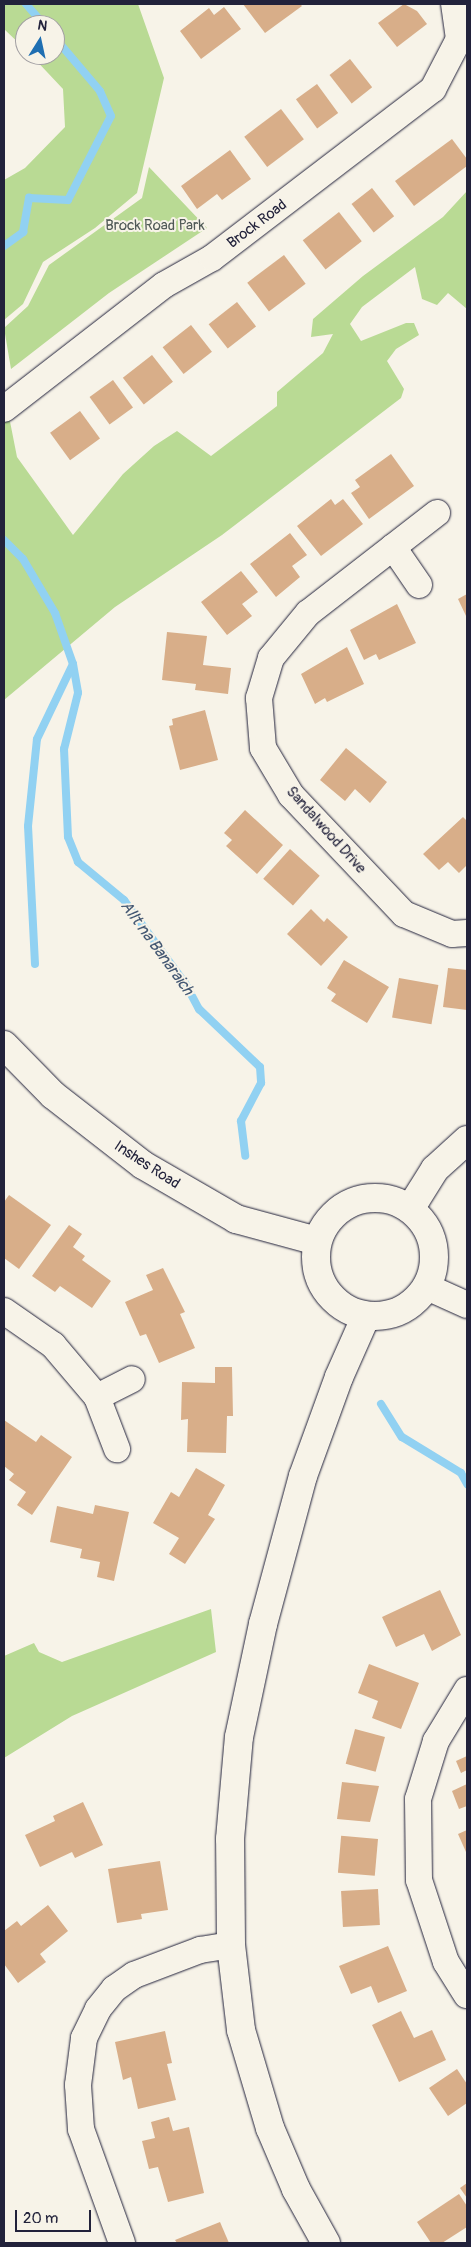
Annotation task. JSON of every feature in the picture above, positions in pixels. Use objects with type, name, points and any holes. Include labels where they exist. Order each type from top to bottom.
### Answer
[{"type":"street","name":"Brock Road","points":[[4,409],[164,285],[212,258],[434,88],[459,39],[454,4]]},
{"type":"street","name":"Sandalwood Drive","points":[[437,513],[308,613],[271,658],[259,698],[263,748],[291,795],[404,914],[452,934],[467,933]]},
{"type":"street","points":[[393,548],[420,586]]},
{"type":"street","name":"Inshes Road","points":[[4,1045],[53,1095],[143,1166],[236,1219],[317,1242]]},
{"type":"street","points":[[410,1209],[435,1169],[467,1140]]},
{"type":"street","points":[[374,1198],[393,1200],[410,1209],[426,1229],[434,1253],[433,1271],[427,1287],[416,1301],[401,1311],[384,1316],[366,1316],[347,1310],[325,1290],[315,1262],[317,1242],[325,1224],[338,1210],[355,1201],[374,1198]]},
{"type":"street","points":[[427,1287],[467,1305]]},
{"type":"street","points":[[4,1311],[53,1346],[97,1397],[117,1449]]},
{"type":"street","points":[[326,2243],[296,2189],[254,2081],[242,2030],[231,1945],[230,1839],[238,1746],[249,1682],[303,1476],[339,1377],[366,1316]]},
{"type":"street","points":[[97,1397],[132,1379]]},
{"type":"street","points":[[467,1690],[458,1724],[436,1741],[418,1799],[419,1880],[446,1962],[467,1994]]},
{"type":"street","points":[[122,2243],[81,2129],[78,2085],[84,2038],[114,1989],[134,1975],[200,1950],[231,1945]]},
{"type":"green space","points":[[4,4],[138,4],[164,78],[137,193],[95,228],[43,262],[23,304],[4,320],[4,180],[25,168],[65,127],[63,89],[40,65],[65,65],[65,15],[15,15],[15,39],[4,29]]},
{"type":"green space","name":"Brock Road Park","points":[[149,167],[207,228],[109,293],[11,369],[4,328],[28,306],[49,265],[142,198]]},
{"type":"green space","points":[[467,191],[467,309],[448,293],[437,305],[422,299],[415,267],[362,307],[350,324],[361,341],[406,323],[414,323],[419,335],[396,349],[387,361],[404,389],[401,398],[222,535],[115,607],[4,700],[4,391],[17,457],[73,535],[123,474],[154,446],[177,431],[211,456],[277,406],[277,392],[323,353],[333,334],[311,337],[313,319],[363,276],[443,217]]},
{"type":"green space","points":[[211,1609],[216,1652],[72,1716],[4,1758],[4,1656],[34,1643],[39,1652],[62,1662]]},
{"type":"building","points":[[243,4],[300,4],[302,6],[265,33]]},
{"type":"building","points":[[404,4],[417,11],[427,24],[397,47],[378,23]]},
{"type":"building","points":[[224,7],[241,29],[201,59],[180,31],[209,8],[214,15]]},
{"type":"building","points":[[350,59],[372,87],[352,103],[330,75]]},
{"type":"building","points":[[317,84],[338,113],[317,128],[296,99]]},
{"type":"building","points":[[281,109],[304,139],[267,167],[244,137]]},
{"type":"building","points":[[452,139],[467,159],[467,166],[414,206],[395,181]]},
{"type":"building","points":[[230,150],[251,179],[222,200],[217,194],[197,209],[181,186]]},
{"type":"building","points":[[372,188],[394,216],[374,232],[352,204]]},
{"type":"building","points":[[339,212],[362,241],[326,269],[303,240]]},
{"type":"building","points":[[284,255],[306,284],[269,311],[247,283]]},
{"type":"building","points":[[237,302],[256,326],[228,349],[209,324]]},
{"type":"building","points":[[191,325],[212,352],[184,374],[163,347]]},
{"type":"building","points":[[152,355],[173,382],[144,405],[123,378]]},
{"type":"building","points":[[113,380],[133,408],[110,425],[90,397]]},
{"type":"building","points":[[80,411],[100,439],[70,460],[50,433]]},
{"type":"building","points":[[391,454],[414,486],[369,519],[351,493],[360,487],[355,480]]},
{"type":"building","points":[[331,499],[335,505],[343,499],[363,524],[321,556],[297,526]]},
{"type":"building","points":[[290,533],[307,555],[292,566],[300,577],[276,597],[250,564]]},
{"type":"building","points":[[241,571],[258,592],[242,604],[252,616],[227,635],[201,602]]},
{"type":"building","points":[[467,594],[467,618],[458,599]]},
{"type":"building","points":[[397,604],[416,643],[379,660],[376,654],[364,660],[350,630]]},
{"type":"building","points":[[167,632],[207,636],[203,665],[231,668],[228,694],[195,690],[196,684],[162,680]]},
{"type":"building","points":[[347,647],[364,684],[327,702],[325,698],[315,704],[301,674]]},
{"type":"building","points":[[205,710],[218,760],[180,770],[169,726],[173,725],[172,719]]},
{"type":"building","points":[[346,748],[387,782],[370,803],[355,789],[345,801],[320,780]]},
{"type":"building","points":[[245,810],[283,845],[257,874],[226,846],[232,840],[224,833]]},
{"type":"building","points":[[463,817],[467,821],[467,865],[459,873],[448,862],[439,870],[423,854]]},
{"type":"building","points":[[290,849],[320,876],[293,905],[263,879]]},
{"type":"building","points":[[311,909],[324,922],[327,918],[348,937],[321,966],[287,934]]},
{"type":"building","points":[[344,960],[389,987],[367,1023],[331,1001],[336,994],[327,988]]},
{"type":"building","points":[[448,968],[467,970],[467,1010],[443,1007]]},
{"type":"building","points":[[399,978],[438,985],[431,1024],[392,1017]]},
{"type":"building","points":[[9,1195],[51,1225],[19,1269],[4,1258],[4,1202]]},
{"type":"building","points":[[69,1225],[82,1234],[73,1247],[85,1256],[82,1260],[111,1281],[92,1308],[60,1286],[55,1292],[32,1276]]},
{"type":"building","points":[[163,1268],[185,1312],[180,1314],[195,1348],[159,1363],[146,1334],[140,1336],[125,1302],[153,1290],[146,1275]]},
{"type":"building","points":[[215,1367],[232,1367],[233,1416],[227,1416],[226,1453],[187,1452],[188,1419],[181,1420],[182,1382],[215,1383]]},
{"type":"building","points":[[4,1420],[36,1442],[41,1435],[72,1457],[32,1515],[17,1505],[26,1492],[9,1480],[14,1474],[4,1466]]},
{"type":"building","points":[[196,1468],[225,1485],[208,1515],[215,1519],[185,1564],[169,1554],[179,1538],[153,1523],[171,1492],[179,1497]]},
{"type":"building","points":[[95,1505],[129,1512],[114,1581],[97,1577],[100,1562],[80,1558],[82,1549],[50,1542],[57,1506],[93,1514]]},
{"type":"building","points":[[440,1590],[461,1635],[432,1651],[424,1634],[396,1647],[382,1617]]},
{"type":"building","points":[[369,1664],[419,1683],[401,1729],[372,1718],[378,1701],[358,1693]]},
{"type":"building","points":[[355,1729],[385,1737],[376,1772],[346,1764]]},
{"type":"building","points":[[467,1756],[467,1770],[461,1773],[456,1761]]},
{"type":"building","points":[[342,1782],[379,1786],[370,1822],[337,1819]]},
{"type":"building","points":[[467,1784],[467,1806],[459,1809],[452,1791]]},
{"type":"building","points":[[83,1802],[103,1845],[75,1858],[72,1852],[40,1867],[25,1835],[55,1821],[53,1816]]},
{"type":"building","points":[[467,1830],[467,1851],[466,1852],[458,1834]]},
{"type":"building","points":[[341,1836],[378,1839],[375,1876],[338,1873]]},
{"type":"building","points":[[160,1861],[168,1910],[141,1914],[142,1919],[117,1923],[108,1869]]},
{"type":"building","points":[[378,1889],[380,1925],[343,1927],[341,1891]]},
{"type":"building","points":[[48,1905],[68,1931],[40,1954],[46,1962],[18,1983],[4,1964],[4,1931],[17,1921],[21,1926]]},
{"type":"building","points":[[388,1946],[407,1991],[378,2003],[371,1986],[351,1994],[339,1966]]},
{"type":"building","points":[[401,2011],[414,2038],[432,2030],[446,2060],[399,2082],[372,2025]]},
{"type":"building","points":[[165,2031],[172,2063],[167,2064],[176,2100],[138,2109],[131,2077],[123,2080],[115,2042]]},
{"type":"building","points":[[457,2069],[467,2084],[467,2103],[448,2116],[429,2088]]},
{"type":"building","points":[[169,2117],[173,2131],[189,2127],[204,2193],[168,2202],[158,2167],[149,2169],[142,2141],[155,2138],[151,2122]]},
{"type":"building","points":[[467,2183],[467,2198],[460,2188]]},
{"type":"building","points":[[459,2194],[467,2206],[467,2227],[442,2243],[431,2243],[417,2222]]},
{"type":"building","points":[[220,2222],[229,2243],[177,2243],[175,2240]]},
{"type":"waterway","name":"Allt na Banaraich","points":[[26,4],[35,15]]},
{"type":"waterway","name":"Allt na Banaraich","points":[[4,246],[23,232],[29,198],[68,200],[111,116],[100,91],[65,50]]},
{"type":"waterway","name":"Allt na Banaraich","points":[[4,540],[23,559],[55,613],[73,664],[78,693],[64,749],[68,837],[78,862],[124,900],[185,983],[199,1009],[260,1067],[261,1083],[241,1121],[245,1156]]},
{"type":"waterway","points":[[35,964],[28,826],[37,739],[73,664]]},
{"type":"waterway","name":"Allt na Banaraich","points":[[381,1404],[402,1437],[461,1473],[467,1484]]}]
